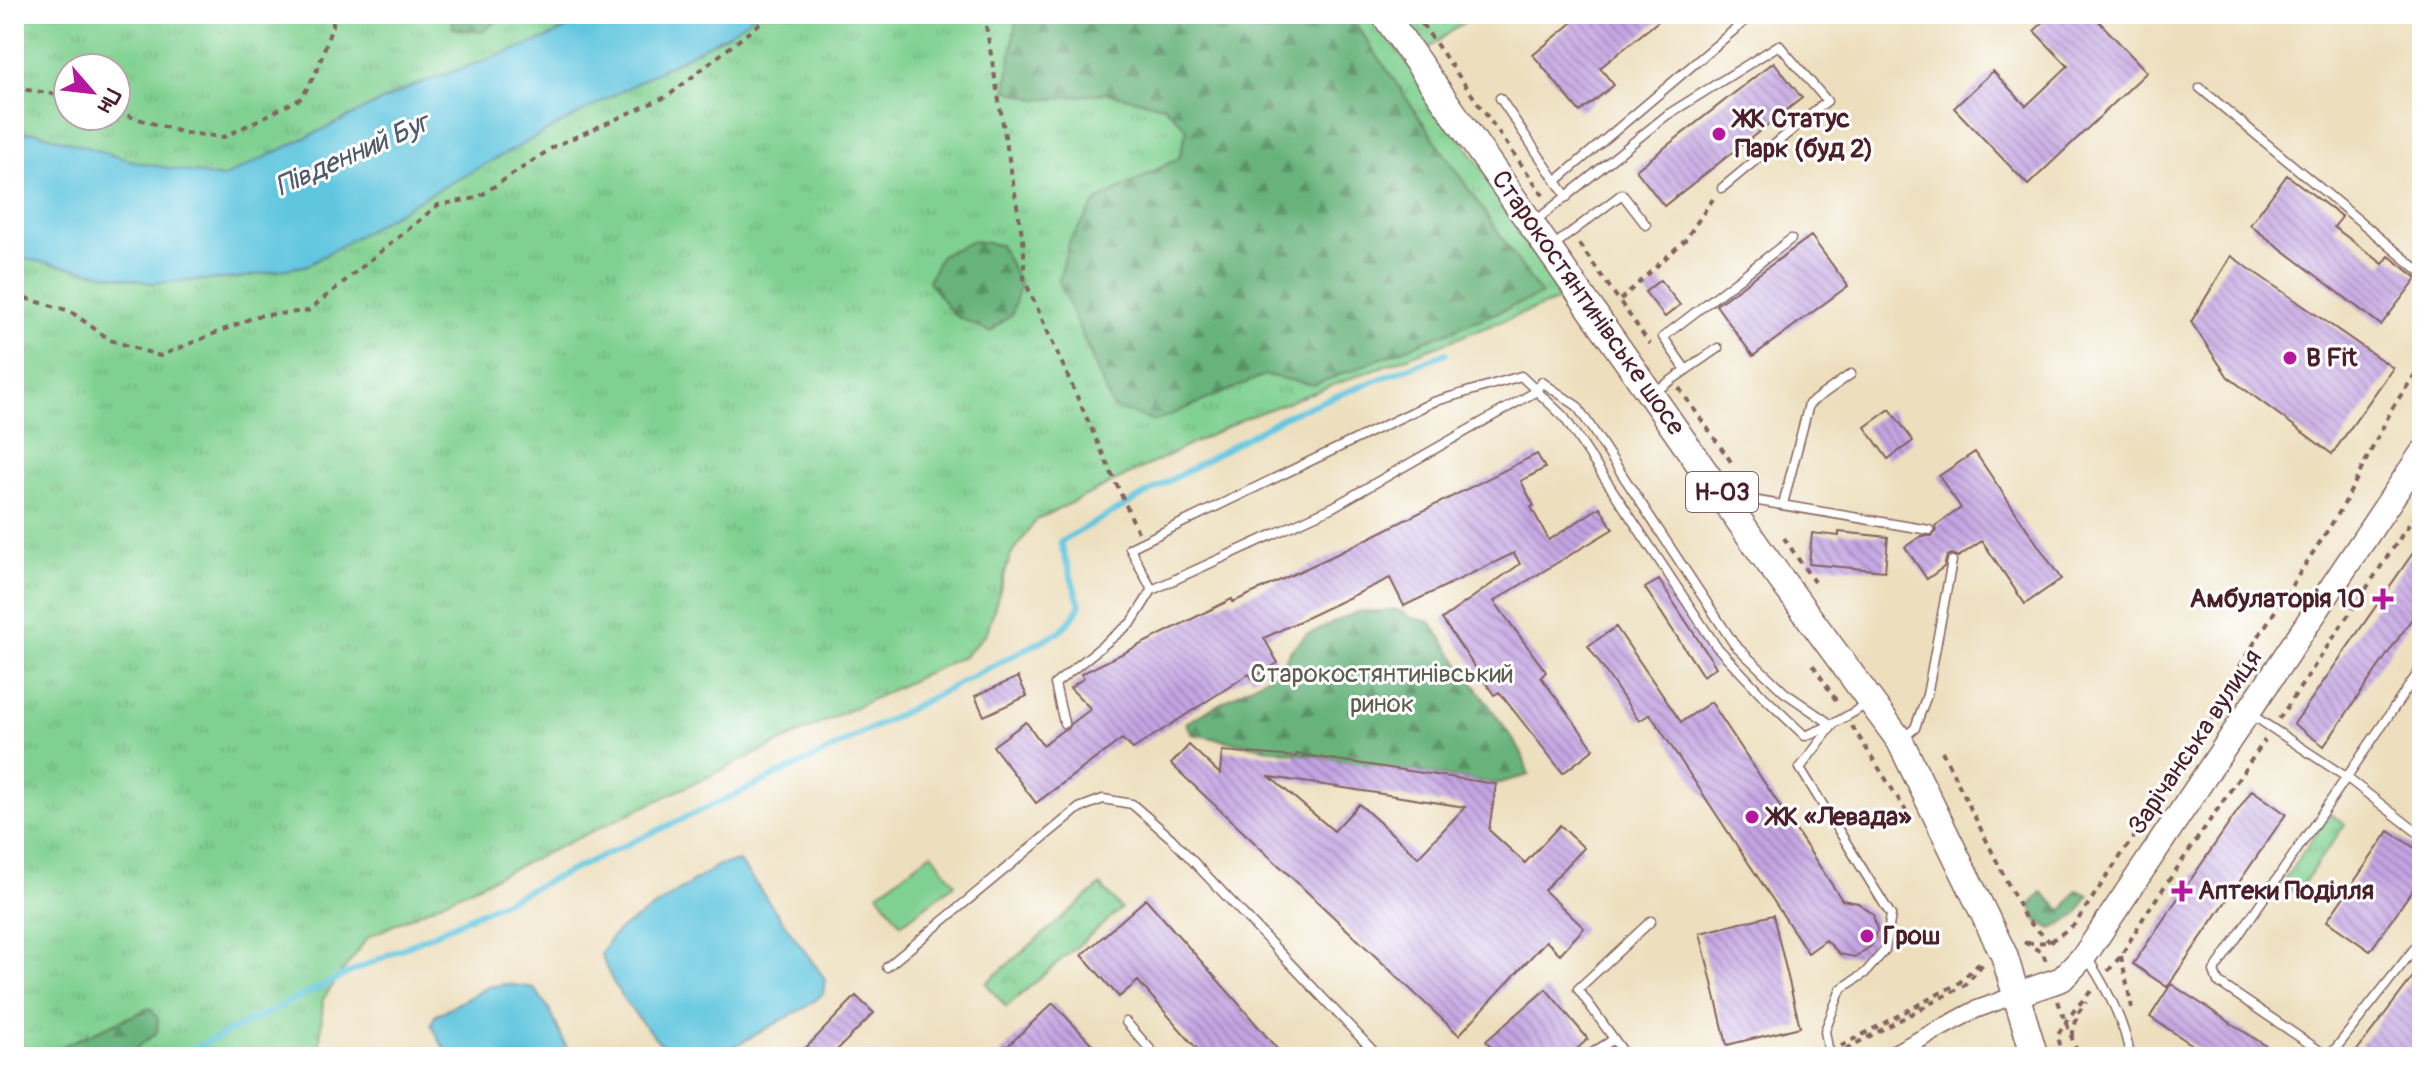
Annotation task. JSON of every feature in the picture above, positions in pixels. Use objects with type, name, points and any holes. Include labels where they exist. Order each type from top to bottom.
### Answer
[{"type":"main road","name":"Старокостянтинівське шосе","points":[[1384,14],[1543,216],[1549,249],[1663,386],[1723,495],[1761,552],[1900,741],[2004,955],[2035,1057]]},
{"type":"street","name":"Зарічанська вулиця","points":[[2018,994],[2062,979],[2085,955],[2422,453]]},
{"type":"street","points":[[1887,1057],[1975,1010],[2018,994]]},
{"type":"lane","points":[[1556,181],[1753,14]]},
{"type":"lane","points":[[1543,216],[1667,115],[1779,45],[1827,101],[1722,188]]},
{"type":"lane","points":[[2200,88],[2422,273]]},
{"type":"lane","points":[[1500,98],[1567,197]]},
{"type":"lane","points":[[1549,249],[1622,194],[1646,225]]},
{"type":"lane","points":[[1686,370],[1663,337],[1791,239]]},
{"type":"lane","points":[[1663,386],[1718,348]]},
{"type":"lane","points":[[1783,504],[1809,404],[1851,374]]},
{"type":"lane","points":[[1152,590],[1130,548],[1433,402],[1521,376],[1564,417],[1716,646],[1805,736],[1847,718],[1870,700]]},
{"type":"lane","points":[[1064,723],[1055,684],[1132,622],[1152,590],[1333,507],[1535,392],[1542,382],[1577,406],[1734,644],[1784,692],[1832,725]]},
{"type":"lane","points":[[1723,495],[1929,530]]},
{"type":"lane","points":[[1900,741],[1915,728],[1927,695],[1952,561]]},
{"type":"lane","points":[[2422,667],[2214,971],[2218,982],[2329,1057],[2422,939]]},
{"type":"lane","points":[[2248,712],[2346,777],[2422,836]]},
{"type":"lane","points":[[1832,725],[1800,768],[1891,915],[1885,950],[1865,973],[1841,989],[1825,1031],[1828,1048],[1836,1053]]},
{"type":"lane","points":[[887,967],[1079,808],[1103,799],[1132,804],[1171,838],[1379,1057]]},
{"type":"lane","points":[[1627,1057],[1578,989],[1651,921]]},
{"type":"lane","points":[[2085,955],[2101,980],[2128,1043],[2130,1057]]},
{"type":"lane","points":[[1126,1022],[1157,1057]]},
{"type":"lane","points":[[1586,1057],[1614,1039]]},
{"type":"path","points":[[132,117],[184,133],[224,137],[302,98],[318,68],[336,14]]},
{"type":"path","points":[[14,295],[70,311],[110,340],[160,356],[257,316],[308,311],[438,205],[477,198],[555,146],[668,96],[772,14]]},
{"type":"path","points":[[984,14],[1024,246],[1024,279],[1129,512]]},
{"type":"path","points":[[1415,14],[1543,216]]},
{"type":"path","points":[[14,88],[52,94]]},
{"type":"path","points":[[1620,300],[1685,240],[1722,188]]},
{"type":"path","points":[[1571,232],[1620,300],[1663,386],[1734,466]]},
{"type":"path","points":[[2026,943],[2050,942],[2075,924],[2217,712],[2227,685],[2342,508],[2393,407],[2422,364]]},
{"type":"path","points":[[2062,1057],[2057,1036],[2075,1009],[2121,956],[2145,915],[2422,505]]},
{"type":"path","points":[[1805,653],[1911,819]]},
{"type":"path","points":[[1942,751],[2025,918],[2050,942]]},
{"type":"path","points":[[2121,956],[2133,1014]]},
{"type":"path","points":[[1981,961],[1983,964],[1965,985],[1836,1053],[1959,983],[1981,961]]},
{"type":"path","points":[[2071,1039],[2078,1013],[2086,1002]]},
{"type":"path","points":[[2065,1025],[2079,1057]]},
{"type":"green space","points":[[14,14],[1372,14],[1572,295],[1243,419],[1036,520],[1010,557],[987,632],[966,655],[368,937],[323,999],[319,1057],[14,1057]]},
{"type":"green space","points":[[452,14],[507,14],[482,32],[453,28]]},
{"type":"green space","points":[[1017,14],[1349,14],[1541,295],[1314,385],[1265,375],[1156,421],[1113,408],[1059,281],[1069,242],[1097,201],[1179,158],[1187,129],[1164,106],[1105,93],[1039,100],[1006,90]]},
{"type":"green space","points":[[1396,14],[1475,14],[1423,52]]},
{"type":"green space","points":[[973,241],[1000,245],[1020,283],[1012,314],[990,332],[954,315],[928,281],[941,255]]},
{"type":"green space","name":"Старокостянтинівський ринок","points":[[1398,610],[1412,618],[1430,622],[1521,751],[1529,775],[1496,784],[1296,754],[1192,734],[1186,723],[1279,670],[1291,650],[1306,635],[1357,612]]},
{"type":"green space","points":[[2330,814],[2345,824],[2296,894],[2281,884]]},
{"type":"green space","points":[[932,853],[955,884],[901,924],[878,893]]},
{"type":"green space","points":[[1101,885],[1121,909],[1006,1007],[986,983]]},
{"type":"green space","points":[[2077,890],[2089,895],[2077,915],[2052,929],[2037,921],[2031,905],[2042,892],[2062,911]]},
{"type":"green space","points":[[150,1008],[158,1019],[157,1032],[125,1057],[47,1057],[62,1046]]},
{"type":"water","name":"Південний Буг","points":[[596,14],[756,14],[728,34],[415,202],[308,265],[239,278],[152,283],[14,257],[14,133],[36,132],[136,162],[222,178],[413,86],[545,39]]},
{"type":"water","points":[[739,861],[825,979],[823,994],[806,1007],[715,1057],[676,1057],[668,1052],[629,1007],[613,982],[601,954],[619,930],[719,865]]},
{"type":"water","points":[[506,984],[534,988],[549,1009],[571,1057],[449,1057],[431,1025],[435,1016],[488,987]]},
{"type":"building","points":[[1583,14],[1667,14],[1600,68],[1614,85],[1580,112],[1533,55]]},
{"type":"building","points":[[2052,14],[2092,14],[2147,72],[2028,185],[1954,108],[1993,71],[2026,106],[2068,66],[2034,31]]},
{"type":"building","name":"ЖК Статус Парк (буд 2)","points":[[1774,62],[1802,98],[1664,206],[1636,170]]},
{"type":"building","points":[[2287,175],[2342,217],[2334,227],[2383,264],[2389,256],[2417,278],[2381,325],[2250,225]]},
{"type":"building","points":[[1811,236],[1848,286],[1753,356],[1716,305]]},
{"type":"building","points":[[2231,256],[2393,368],[2332,454],[2228,377],[2191,322]]},
{"type":"building","points":[[1660,280],[1680,305],[1665,317],[1645,292]]},
{"type":"building","points":[[1890,409],[1913,441],[1888,459],[1865,427]]},
{"type":"building","points":[[1975,452],[2061,579],[2025,604],[1982,541],[1958,557],[1952,554],[1947,556],[1944,567],[1927,579],[1905,547],[1921,536],[1932,536],[1936,532],[1935,526],[1961,508],[1939,476]]},
{"type":"building","points":[[1537,454],[1545,468],[1521,481],[1549,540],[1600,507],[1613,529],[1494,601],[1546,672],[1541,677],[1594,749],[1563,773],[1499,692],[1494,695],[1442,619],[1520,564],[1514,553],[1404,606],[1390,578],[1264,638],[1278,663],[1252,678],[1249,674],[1133,749],[1122,739],[1036,803],[993,746],[1026,722],[1043,745],[1091,709],[1070,688],[1084,678],[1081,674],[1232,599],[1233,602],[1337,554]]},
{"type":"building","points":[[1839,532],[1888,537],[1885,571],[1809,564],[1812,533],[1839,536]]},
{"type":"building","points":[[2422,540],[2422,604],[2324,746],[2294,724]]},
{"type":"building","points":[[1659,580],[1716,667],[1703,676],[1645,588]]},
{"type":"building","name":"ЖК «Левада»","points":[[1616,627],[1681,722],[1711,702],[1842,900],[1858,903],[1873,914],[1877,930],[1871,946],[1855,957],[1840,954],[1826,940],[1808,953],[1650,714],[1639,721],[1588,646]]},
{"type":"building","points":[[1018,677],[1027,696],[984,716],[975,696]]},
{"type":"building","points":[[1189,745],[1220,774],[1222,751],[1296,757],[1296,754],[1496,784],[1489,830],[1525,863],[1560,825],[1584,848],[1544,890],[1584,928],[1560,954],[1546,941],[1459,1035],[1171,764]],"holes":[[[1270,777],[1465,807],[1418,857],[1359,804],[1334,831]]]},
{"type":"building","points":[[2252,790],[2286,814],[2167,987],[2133,964]]},
{"type":"building","points":[[2389,831],[2422,853],[2422,876],[2370,951],[2327,921]]},
{"type":"building","points":[[1146,899],[1284,1057],[1204,1057],[1138,981],[1119,997],[1082,955]]},
{"type":"building","points":[[1773,915],[1800,1027],[1727,1045],[1700,933]]},
{"type":"building","points":[[2422,965],[2422,1040],[2409,1057],[2352,1057]]},
{"type":"building","points":[[2171,984],[2283,1057],[2211,1057],[2150,1017]]},
{"type":"building","points":[[1546,989],[1588,1039],[1568,1057],[1500,1057],[1486,1041]]},
{"type":"building","points":[[856,996],[874,1013],[830,1057],[797,1057]]},
{"type":"building","points":[[1053,1003],[1104,1057],[996,1057]]},
{"type":"waterway","points":[[176,1057],[345,975],[814,758],[1059,632],[1080,605],[1060,542],[1285,416],[1446,353]]},
{"type":"place","name":"ЖК Статус Парк (буд 2)","points":[[1719,134]]},
{"type":"place","name":"B Fit","points":[[2290,358]]},
{"type":"place","name":"Амбулаторія 10","points":[[2383,599]]},
{"type":"place","name":"ЖК «Левада»","points":[[1752,817]]},
{"type":"place","name":"Аптеки Поділля","points":[[2182,891]]},
{"type":"place","name":"Грош","points":[[1867,936]]}]
